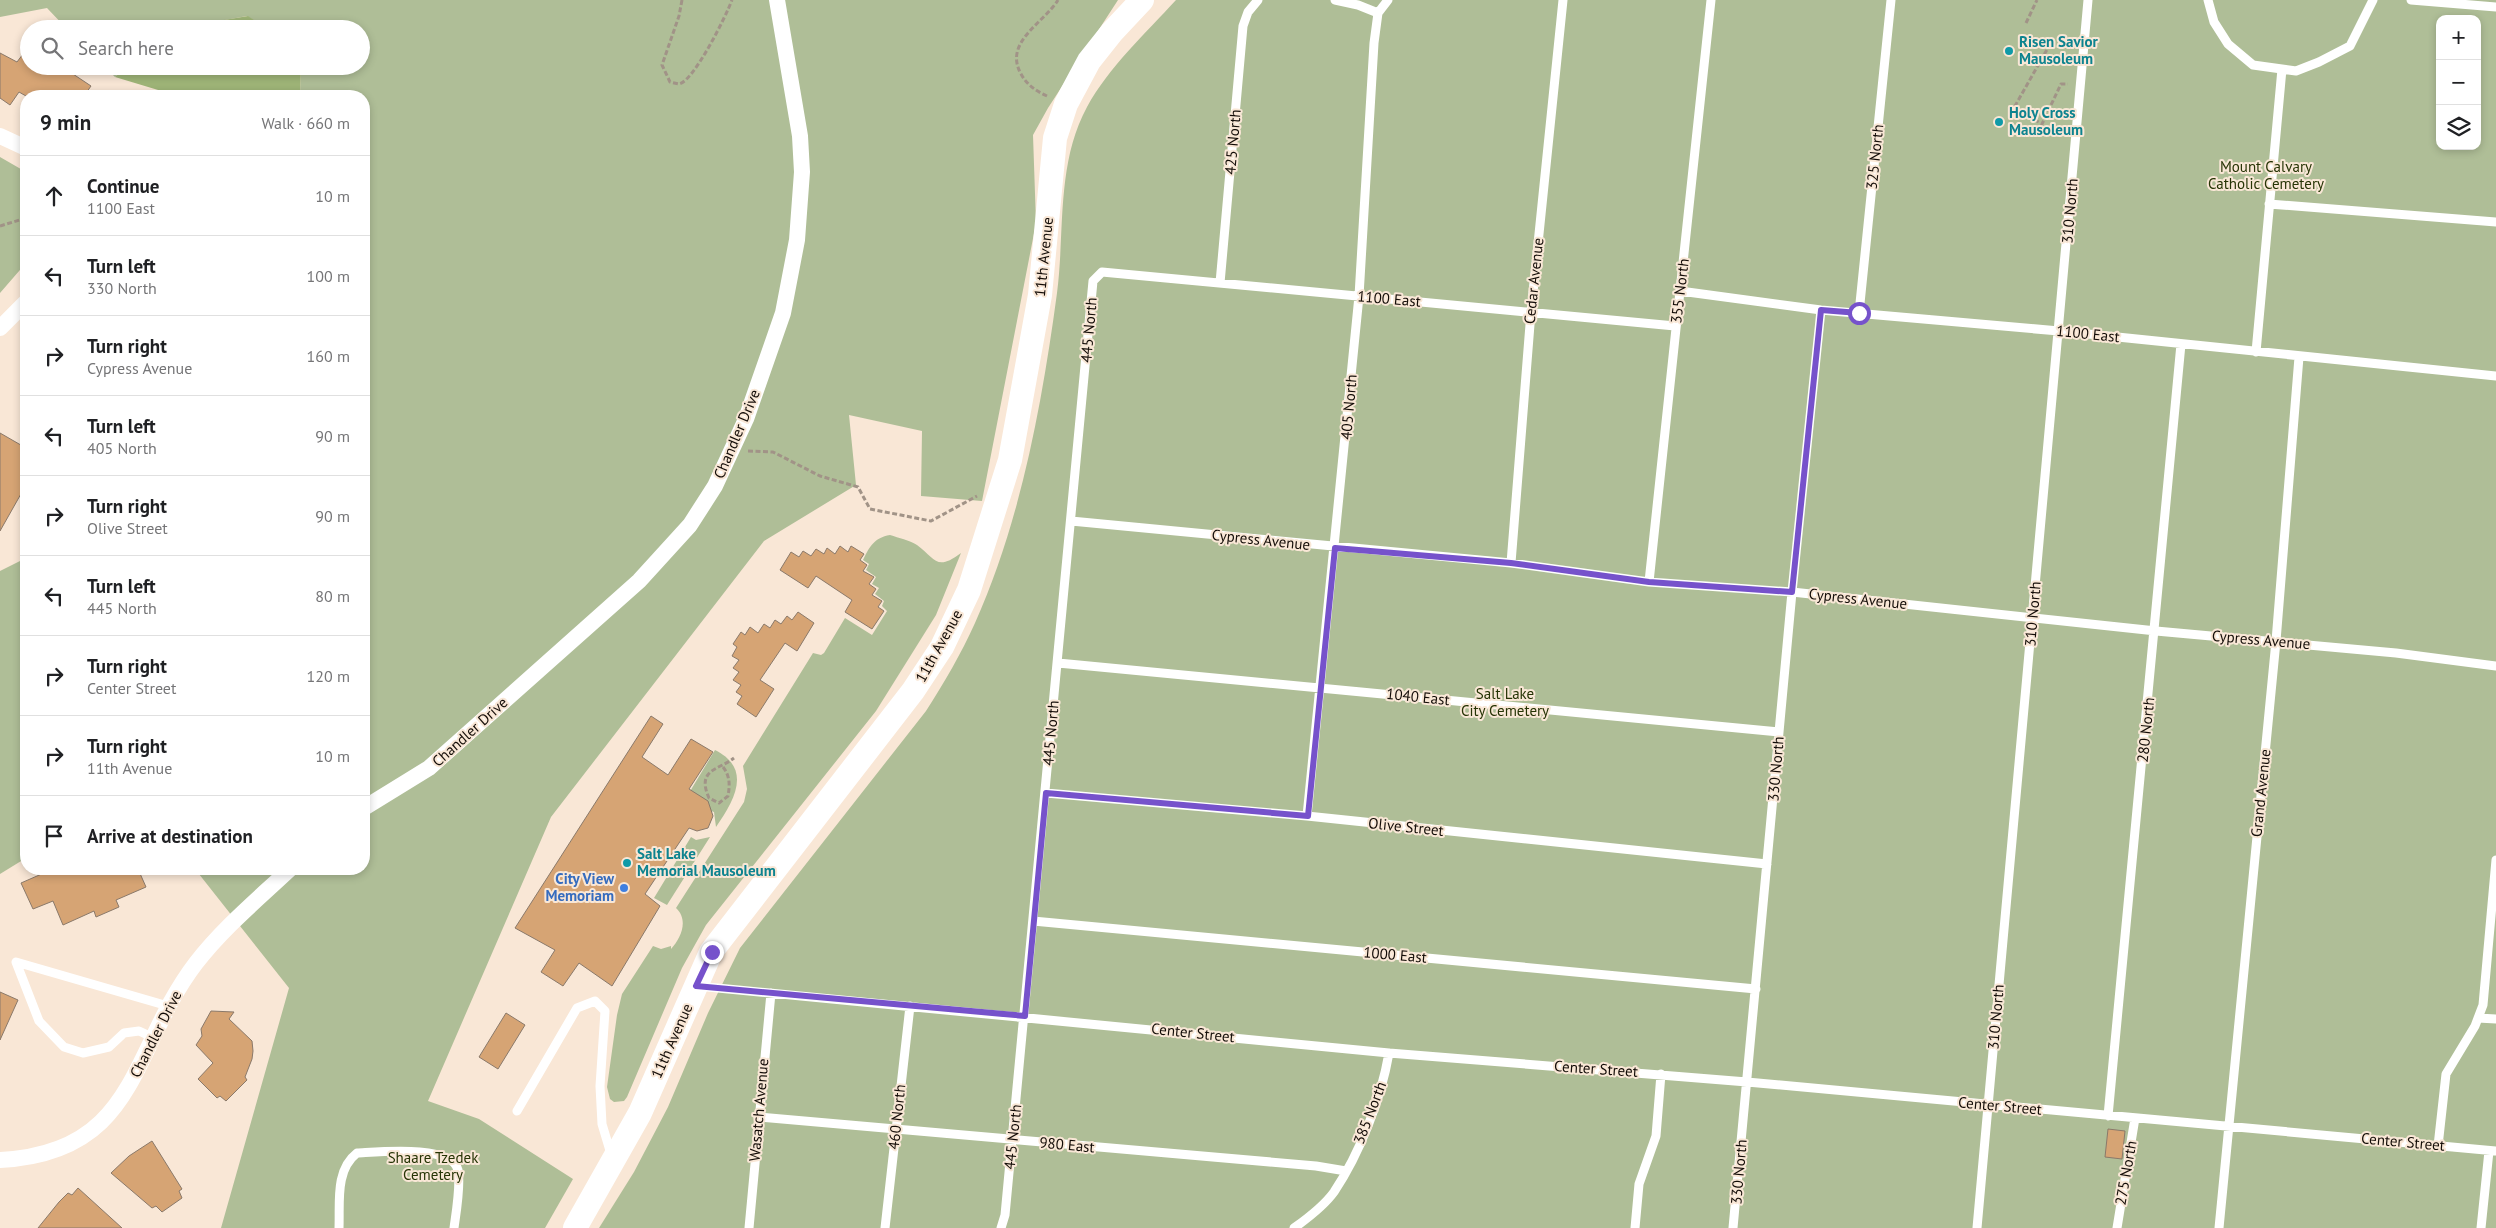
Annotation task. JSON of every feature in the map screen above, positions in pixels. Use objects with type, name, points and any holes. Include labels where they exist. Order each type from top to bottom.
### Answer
[{"type":"street","name":"Chandler Drive","points":[[370,804],[429,768],[639,581],[690,525],[715,486],[733,451],[782,313],[792,273],[801,205],[800,136],[778,0]]},
{"type":"street","name":"11th Avenue","points":[[575,1228],[640,1113],[712,952],[913,691],[942,647],[969,590],[1002,484],[1020,410],[1040,295],[1056,138],[1066,104],[1089,61],[1112,32],[1142,0]]},
{"type":"street","points":[[0,136],[20,145]]},
{"type":"street","points":[[0,328],[20,308]]},
{"type":"street","name":"Chandler Drive","points":[[0,1160],[44,1153],[62,1147],[87,1134],[105,1118],[124,1096],[137,1075],[152,1037],[168,1006],[197,962],[238,918],[284,875]]},
{"type":"lane","points":[[1335,0],[1358,5],[1378,13]]},
{"type":"lane","name":"405 North","points":[[1308,816],[1359,296],[1374,43],[1378,13],[1388,0]]},
{"type":"lane","name":"Cedar Avenue","points":[[1511,563],[1531,312],[1563,0]]},
{"type":"lane","name":"355 North","points":[[1649,582],[1711,0]]},
{"type":"lane","name":"325 North","points":[[1859,313],[1890,0]]},
{"type":"lane","name":"310 North","points":[[1977,1228],[2088,0]]},
{"type":"lane","points":[[2208,0],[2214,22],[2228,44],[2254,65],[2296,71],[2320,62],[2350,46],[2373,0]]},
{"type":"lane","points":[[2411,0],[2496,7]]},
{"type":"lane","name":"425 North","points":[[1220,283],[1243,26],[1248,12],[1257,2]]},
{"type":"lane","points":[[2256,352],[2282,69]]},
{"type":"lane","points":[[2269,204],[2496,222]]},
{"type":"lane","name":"1100 East","points":[[1102,272],[1675,326]]},
{"type":"lane","name":"445 North","points":[[1001,1228],[1005,1215],[1013,1140],[1093,281],[1102,272]]},
{"type":"lane","name":"1100 East","points":[[1680,291],[1821,310],[2059,331],[2496,376]]},
{"type":"lane","name":"330 North","points":[[1734,1228],[1792,592],[1821,310]]},
{"type":"lane","name":"280 North","points":[[2108,1116],[2156,630],[2181,344]]},
{"type":"lane","name":"Grand Avenue","points":[[2219,1228],[2276,641],[2299,357]]},
{"type":"lane","name":"Cypress Avenue","points":[[1071,521],[1335,548],[1511,563],[1649,582],[1792,592],[2276,641],[2496,666]]},
{"type":"lane","name":"1040 East","points":[[1058,663],[1779,732]]},
{"type":"lane","name":"Olive Street","points":[[1046,793],[1308,816],[1767,864]]},
{"type":"lane","points":[[2438,1146],[2446,1074],[2478,1018],[2485,991],[2496,860]]},
{"type":"lane","name":"1000 East","points":[[1034,921],[1756,989]]},
{"type":"lane","points":[[152,1037],[139,1031],[124,1033],[109,1047],[83,1053],[64,1047],[39,1021],[16,962],[168,1006]]},
{"type":"lane","name":"Center Street","points":[[696,986],[1025,1016],[1389,1053],[1661,1074],[2493,1151]]},
{"type":"lane","name":"Wasatch Avenue","points":[[749,1228],[771,993]]},
{"type":"lane","points":[[518,1111],[577,1008],[594,1001],[605,1011],[600,1086],[602,1124],[613,1160]]},
{"type":"lane","name":"460 North","points":[[885,1228],[910,1006]]},
{"type":"lane","points":[[2478,1018],[2496,1019]]},
{"type":"lane","name":"385 North","points":[[1346,1171],[1377,1100],[1389,1053]]},
{"type":"lane","points":[[1635,1228],[1639,1184],[1656,1136],[1661,1074]]},
{"type":"lane","name":"980 East","points":[[758,1117],[1316,1166],[1346,1171]]},
{"type":"lane","name":"275 North","points":[[2117,1228],[2135,1118]]},
{"type":"lane","points":[[2481,1228],[2493,1151]]},
{"type":"lane","points":[[338,1228],[342,1176],[350,1158],[357,1153],[421,1152],[450,1160],[458,1170],[454,1228]]},
{"type":"lane","points":[[1294,1228],[1319,1209],[1333,1193],[1346,1171]]},
{"type":"path","points":[[682,0],[679,16],[662,65],[670,82],[679,84],[686,80],[697,64],[732,0]]},
{"type":"path","points":[[1058,0],[1027,33],[1018,52],[1017,61],[1020,73],[1037,92],[1066,104]]},
{"type":"path","points":[[2026,23],[2037,0]]},
{"type":"path","points":[[2011,113],[2050,46],[2031,36]]},
{"type":"path","points":[[2014,108],[2042,124],[2061,84],[2081,84]]},
{"type":"path","points":[[0,226],[20,220]]},
{"type":"path","points":[[733,451],[773,452],[820,476],[858,488],[870,509],[931,521],[1002,484]]},
{"type":"path","points":[[722,767],[728,773],[730,786],[728,796],[719,803],[709,798],[706,779],[710,770],[714,767],[722,767],[734,758]]},
{"type":"green space","name":"Shaare Tzedek Cemetery","points":[[0,0],[1118,0],[1048,108],[1033,135],[1036,223],[982,501],[921,496],[922,431],[849,415],[856,485],[764,541],[551,817],[428,1101],[479,1119],[573,1179],[545,1228],[221,1228],[289,988],[200,875],[370,875],[370,90],[300,90],[301,75],[370,75],[370,20],[253,20],[247,16],[225,20],[58,20],[47,8],[0,17]]},
{"type":"green space","name":"Salt Lake City Cemetery","points":[[1176,0],[2496,0],[2496,1228],[599,1228],[634,1172],[668,1107],[708,1013],[740,948],[926,711],[952,668],[975,623],[1005,544],[1028,461],[1037,419],[1057,293],[1063,198],[1070,152],[1077,129],[1087,107],[1106,78],[1128,51]]},
{"type":"green space","points":[[248,16],[254,20],[224,20]]},
{"type":"green space","points":[[117,75],[301,75],[300,90],[158,90],[115,77]]},
{"type":"green space","points":[[0,157],[20,169],[20,270],[0,293]]},
{"type":"green space","points":[[890,535],[914,543],[936,561],[946,562],[961,553],[936,615],[876,711],[706,925],[682,968],[627,1097],[624,1101],[614,1102],[610,1099],[607,1087],[617,1015],[622,994],[653,946],[661,949],[671,946],[671,949],[678,940],[683,923],[680,913],[676,908],[744,802],[747,789],[743,766],[813,653],[821,655],[824,653],[845,618],[872,635],[887,611],[882,606],[884,601],[875,594],[879,588],[872,584],[876,577],[866,570],[869,564],[863,560],[873,543],[880,538]]},
{"type":"green space","points":[[20,561],[20,862],[0,874],[0,571]]},
{"type":"green space","points":[[715,750],[727,758],[734,766],[737,776],[734,796],[716,827],[714,812],[708,810],[689,793]]},
{"type":"green space","points":[[691,837],[696,840],[710,837],[667,905],[654,898]]},
{"type":"building","points":[[0,53],[17,62],[20,58],[20,75],[74,75],[91,86],[88,90],[20,90],[10,105],[0,98]]},
{"type":"building","points":[[0,433],[20,445],[20,496],[0,531]]},
{"type":"building","points":[[840,546],[848,552],[851,546],[864,554],[860,560],[867,565],[863,571],[874,577],[869,584],[876,589],[872,595],[882,601],[878,607],[884,611],[872,629],[845,612],[852,600],[816,576],[808,588],[780,570],[791,552],[799,557],[803,551],[811,556],[816,549],[824,554],[827,548],[835,554]]},
{"type":"building","points":[[798,612],[814,623],[797,651],[785,643],[760,680],[774,689],[756,717],[737,704],[742,696],[736,692],[741,685],[733,680],[739,672],[733,668],[739,660],[732,656],[737,647],[733,644],[741,632],[745,635],[750,627],[758,633],[764,624],[770,628],[775,620],[781,624],[787,616],[792,620]]},
{"type":"building","name":"Salt Lake Memorial Mausoleum","points":[[651,716],[663,724],[642,757],[668,775],[691,739],[713,752],[689,789],[708,801],[713,816],[708,828],[697,831],[689,828],[645,894],[660,906],[612,986],[579,963],[563,986],[541,972],[555,950],[515,928]]},
{"type":"building","points":[[39,875],[141,875],[146,887],[116,900],[119,907],[96,917],[94,911],[63,925],[53,901],[33,909],[21,883]]},
{"type":"building","points":[[0,992],[18,1000],[0,1040]]},
{"type":"building","points":[[211,1011],[234,1012],[229,1019],[252,1041],[252,1059],[245,1077],[247,1080],[226,1101],[220,1096],[217,1098],[198,1079],[213,1063],[196,1045],[202,1036],[201,1029]]},
{"type":"building","points":[[506,1013],[525,1025],[498,1069],[479,1057]]},
{"type":"building","points":[[2108,1129],[2125,1131],[2122,1159],[2105,1157]]},
{"type":"building","points":[[152,1141],[182,1189],[179,1191],[182,1198],[162,1212],[156,1206],[152,1208],[111,1173],[129,1156]]},
{"type":"building","points":[[78,1188],[122,1228],[38,1228],[68,1193],[72,1195]]},
{"type":"place","name":"Risen Savior Mausoleum","points":[[2009,51]]},
{"type":"place","name":"Holy Cross Mausoleum","points":[[1999,122]]},
{"type":"place","name":"Salt Lake Memorial Mausoleum","points":[[627,863]]},
{"type":"place","name":"City View Memoriam","points":[[624,888]]},
{"type":"route","points":[[712,952],[696,986],[1025,1016],[1046,793],[1308,816],[1335,548],[1511,563],[1649,582],[1792,592],[1821,310],[1859,313]]},
{"type":"park label","name":"Mount Calvary Catholic Cemetery","points":[[2266,176]]}]
